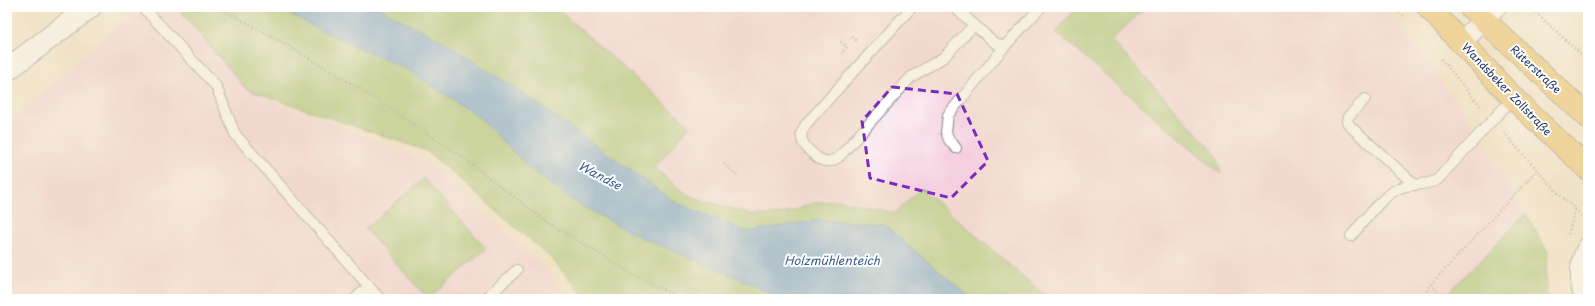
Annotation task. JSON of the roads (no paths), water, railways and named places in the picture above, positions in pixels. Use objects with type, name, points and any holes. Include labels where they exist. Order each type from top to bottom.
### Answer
[{"type":"main road","name":"Wandsbeker Zollstraße","points":[[1428,7],[1513,98],[1588,169]]},
{"type":"main road","name":"Rüterstraße","points":[[1483,11],[1588,117]]},
{"type":"street","points":[[7,70],[90,7]]},
{"type":"street","points":[[1461,43],[1483,11]]},
{"type":"street","points":[[1584,299],[1581,276],[1582,262],[1588,247]]},
{"type":"lane","points":[[143,7],[216,86],[235,134],[380,299]]},
{"type":"lane","points":[[912,7],[806,124],[802,132],[801,139],[804,145],[819,159],[826,162],[834,160],[839,156],[910,77],[944,57],[974,25]]},
{"type":"lane","points":[[954,7],[995,44],[1005,46]]},
{"type":"lane","points":[[956,148],[949,140],[946,132],[948,114],[1040,7]]},
{"type":"lane","points":[[1351,236],[1389,194],[1400,188],[1430,184],[1437,180],[1494,121],[1513,98]]},
{"type":"lane","points":[[1365,99],[1348,117],[1347,122],[1414,185]]},
{"type":"lane","points":[[485,299],[517,270]]},
{"type":"lane","points":[[355,299],[369,286]]},
{"type":"water","points":[[277,7],[376,7],[443,41],[542,107],[675,202],[747,232],[820,220],[883,224],[972,299],[782,299],[734,276],[638,236],[575,202],[527,166],[479,117],[410,71],[322,31]]},
{"type":"water label","name":"Wandse","points":[[600,175]]},
{"type":"water label","name":"Holzmühlenteich","points":[[832,260]]}]
